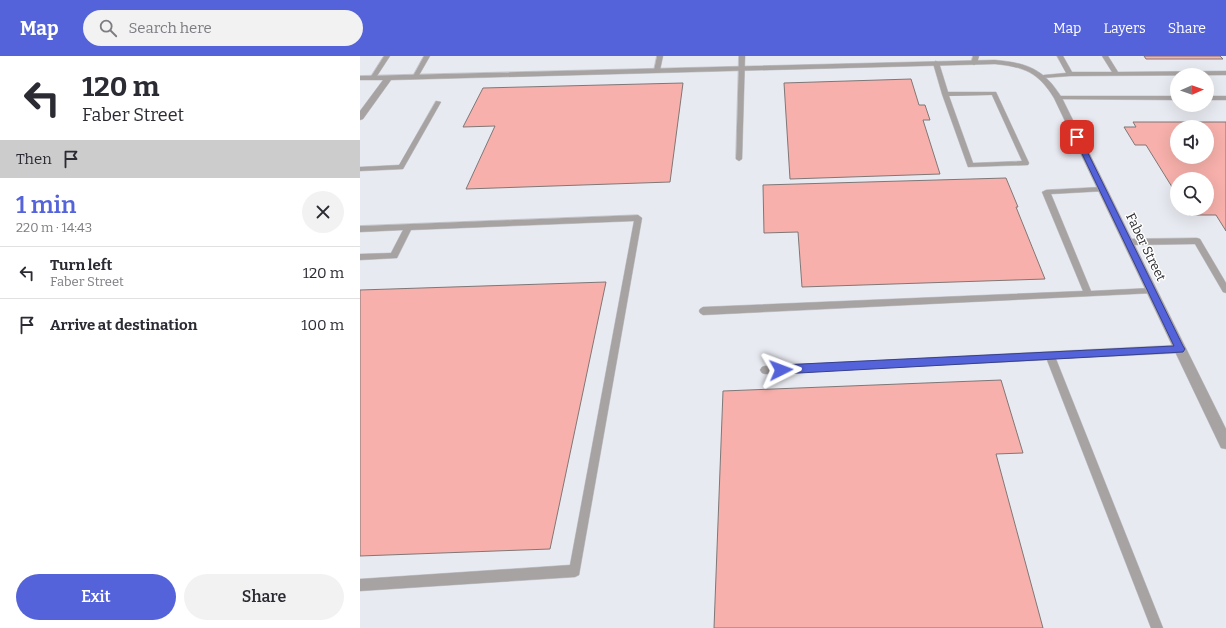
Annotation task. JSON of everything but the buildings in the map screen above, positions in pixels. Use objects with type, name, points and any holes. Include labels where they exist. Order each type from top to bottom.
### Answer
[{"type":"street","name":"Faber Street","points":[[360,78],[936,64],[975,59],[1013,64],[1032,69],[1044,77],[1058,98],[1226,443]]},
{"type":"street","points":[[360,116],[389,77]]},
{"type":"lane","points":[[373,78],[387,56]]},
{"type":"lane","points":[[416,76],[427,56]]},
{"type":"lane","points":[[657,70],[660,56]]},
{"type":"lane","points":[[739,159],[740,68],[742,56]]},
{"type":"lane","points":[[1060,56],[1070,74]]},
{"type":"lane","points":[[1105,56],[1116,74]]},
{"type":"lane","points":[[936,64],[945,94],[970,165],[1026,163],[994,92],[945,94]]},
{"type":"lane","points":[[1044,77],[1070,74],[1226,73]]},
{"type":"lane","points":[[1058,98],[1170,98]]},
{"type":"lane","points":[[1214,98],[1226,98]]},
{"type":"lane","points":[[360,169],[401,167],[438,102]]},
{"type":"lane","points":[[1088,294],[1046,192],[1102,189]]},
{"type":"lane","points":[[360,229],[638,218],[575,571],[360,585]]},
{"type":"lane","points":[[360,257],[394,256],[408,227]]},
{"type":"lane","points":[[1129,242],[1197,241],[1226,290]]},
{"type":"lane","points":[[703,311],[1151,290]]},
{"type":"lane","points":[[765,370],[1180,349]]},
{"type":"lane","points":[[1050,356],[1157,628]]},
{"type":"route","points":[[781,370],[1180,349],[1077,137]]}]
